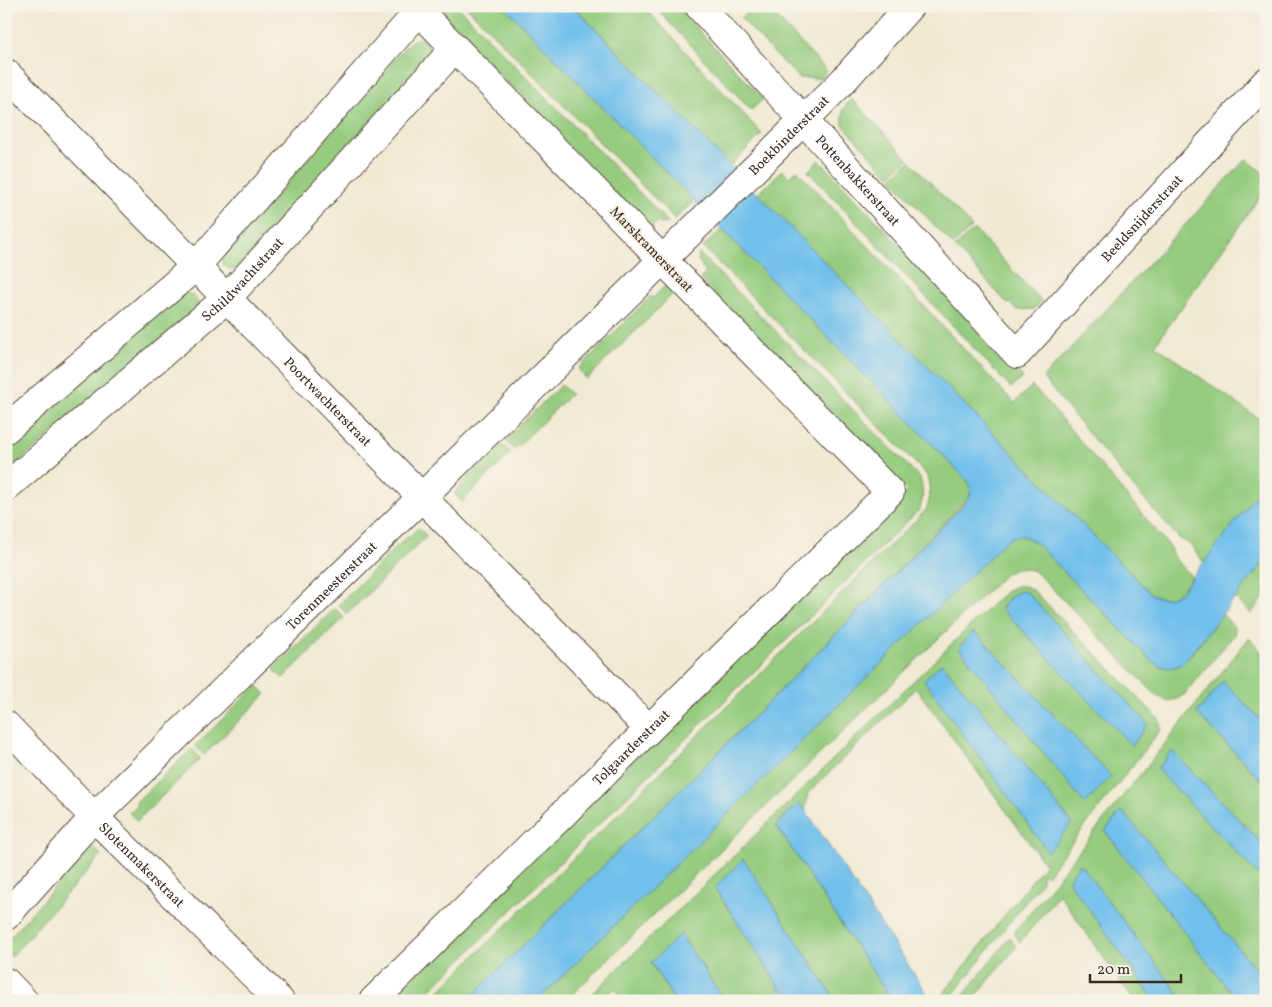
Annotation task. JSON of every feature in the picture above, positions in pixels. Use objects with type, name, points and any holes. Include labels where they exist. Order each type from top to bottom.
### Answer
[{"type":"street","name":"Pottenbakkerstraat","points":[[700,6],[1017,354]]},
{"type":"street","name":"Boekbinderstraat","points":[[662,260],[843,81],[910,6]]},
{"type":"street","name":"Marskramerstraat","points":[[417,9],[890,492]]},
{"type":"street","points":[[6,429],[196,266],[417,9]]},
{"type":"street","name":"Schildwachtstraat","points":[[6,487],[227,298],[455,48]]},
{"type":"street","name":"Poortwachterstraat","points":[[6,73],[649,729]]},
{"type":"street","name":"Beeldsnijderstraat","points":[[1017,354],[1266,82]]},
{"type":"street","name":"Torenmeesterstraat","points":[[6,916],[94,817],[662,260]]},
{"type":"street","name":"Tolgaarderstraat","points":[[373,1001],[890,492]]},
{"type":"street","name":"Slotenmakerstraat","points":[[6,725],[94,817],[280,1001]]},
{"type":"street","points":[[6,982],[24,1001]]},
{"type":"green space","points":[[432,6],[457,6],[669,223],[656,222],[651,230]]},
{"type":"green space","points":[[466,6],[504,6],[695,200],[675,219]]},
{"type":"green space","points":[[573,6],[643,6],[762,134],[730,166]]},
{"type":"green space","points":[[654,6],[676,6],[763,99],[751,110]]},
{"type":"green space","points":[[754,6],[766,6],[827,71],[821,78],[799,78],[741,18]]},
{"type":"green space","points":[[420,38],[428,44],[429,52],[427,56],[242,266],[234,270],[225,266],[222,258],[410,42]]},
{"type":"green space","points":[[852,99],[908,159],[889,176],[843,125],[843,109]]},
{"type":"green space","points":[[1246,159],[1266,175],[1266,188],[1155,345],[1266,424],[1266,482],[1204,563],[1190,544],[1179,538],[1134,488],[1043,378]]},
{"type":"green space","points":[[819,160],[1023,377],[1011,388],[808,171]]},
{"type":"green space","points":[[910,161],[972,227],[953,245],[891,179]]},
{"type":"green space","points":[[782,170],[789,177],[797,170],[1014,403],[1032,386],[1048,403],[1169,546],[1174,558],[1192,577],[1178,593],[1168,598],[1162,598],[1148,592],[757,195]]},
{"type":"green space","points":[[722,229],[967,480],[971,488],[970,496],[774,697],[467,1001],[429,1001],[926,510],[930,492],[926,474],[703,247]]},
{"type":"green space","points":[[974,229],[1041,301],[1034,309],[1017,310],[1010,303],[1008,304],[955,247]]},
{"type":"green space","points":[[699,253],[920,478],[922,502],[919,510],[419,1001],[389,1001],[907,491],[700,279],[706,273],[698,260]]},
{"type":"green space","points":[[667,284],[675,292],[587,379],[578,369],[651,296],[653,298]]},
{"type":"green space","points":[[186,293],[195,297],[198,307],[6,473],[6,443],[181,294]]},
{"type":"green space","points":[[561,385],[571,394],[514,450],[505,440]]},
{"type":"green space","points":[[502,444],[511,453],[462,502],[454,493]]},
{"type":"green space","points":[[418,528],[427,536],[347,614],[338,605],[408,535],[409,537]]},
{"type":"green space","points":[[1014,536],[1025,536],[1036,543],[1154,663],[1170,668],[1181,664],[1222,614],[1235,628],[1234,635],[1185,694],[1175,700],[1164,700],[1157,696],[1038,574],[1025,569],[1008,572],[565,1001],[537,1001],[1003,542]]},
{"type":"green space","points":[[1266,559],[1266,595],[1251,614],[1235,598]]},
{"type":"green space","points":[[1017,586],[1025,586],[1034,591],[1159,719],[1161,729],[1047,875],[1045,873],[1042,881],[948,1001],[932,1001],[931,999],[939,999],[1045,864],[916,688],[808,793],[805,810],[800,803],[776,825],[892,1001],[836,1001],[743,859],[715,888],[788,1001],[725,1001],[680,934],[651,963],[675,1001],[624,1001],[615,988],[603,1001],[585,1001],[1006,591]],"holes":[[[1018,592],[1022,592],[1148,724],[1132,745],[1001,608],[1009,598]],[[973,632],[980,637],[1110,776],[1086,803],[959,648]]]},
{"type":"green space","points":[[335,608],[344,618],[283,678],[274,670],[275,667]]},
{"type":"green space","points":[[1249,638],[1266,657],[1266,725],[1223,681],[1197,713],[1266,785],[1266,847],[1172,752],[1157,769],[1266,883],[1266,981],[1121,811],[1106,831],[1238,1001],[1184,1001],[1080,864],[1068,880],[1155,1001],[1134,1001],[1059,894],[1020,942],[1014,933]]},
{"type":"green space","points":[[258,686],[266,694],[204,755],[195,746]]},
{"type":"green space","points":[[192,749],[200,759],[137,821],[129,813],[137,805],[136,802]]},
{"type":"green space","points":[[93,847],[101,855],[11,957],[6,952],[6,942],[83,855],[85,856]]},
{"type":"green space","points":[[1010,937],[1016,947],[972,1001],[959,1001]]},
{"type":"water","points":[[504,6],[573,6],[1151,594],[1166,598],[1181,592],[1266,482],[1266,559],[1185,661],[1174,667],[1166,667],[1154,663],[1036,543],[1023,536],[1008,539],[537,1001],[467,1001],[774,697],[968,500],[970,492],[967,480]]},
{"type":"water","points":[[1022,591],[1028,593],[1148,724],[1132,746],[1001,608],[1012,595]]},
{"type":"water","points":[[973,632],[980,637],[1111,776],[1085,804],[959,648]]},
{"type":"water","points":[[942,663],[1072,823],[1048,852],[924,680]]},
{"type":"water","points":[[1223,681],[1266,725],[1266,785],[1197,713]]},
{"type":"water","points":[[1172,751],[1266,847],[1266,883],[1157,769]]},
{"type":"water","points":[[800,803],[932,1001],[892,1001],[776,825]]},
{"type":"water","points":[[1121,811],[1266,981],[1266,1001],[1238,1001],[1105,831]]},
{"type":"water","points":[[743,859],[836,1001],[788,1001],[715,888]]},
{"type":"water","points":[[1080,864],[1184,1001],[1155,1001],[1068,880]]},
{"type":"water","points":[[680,934],[725,1001],[675,1001],[651,963]]}]
